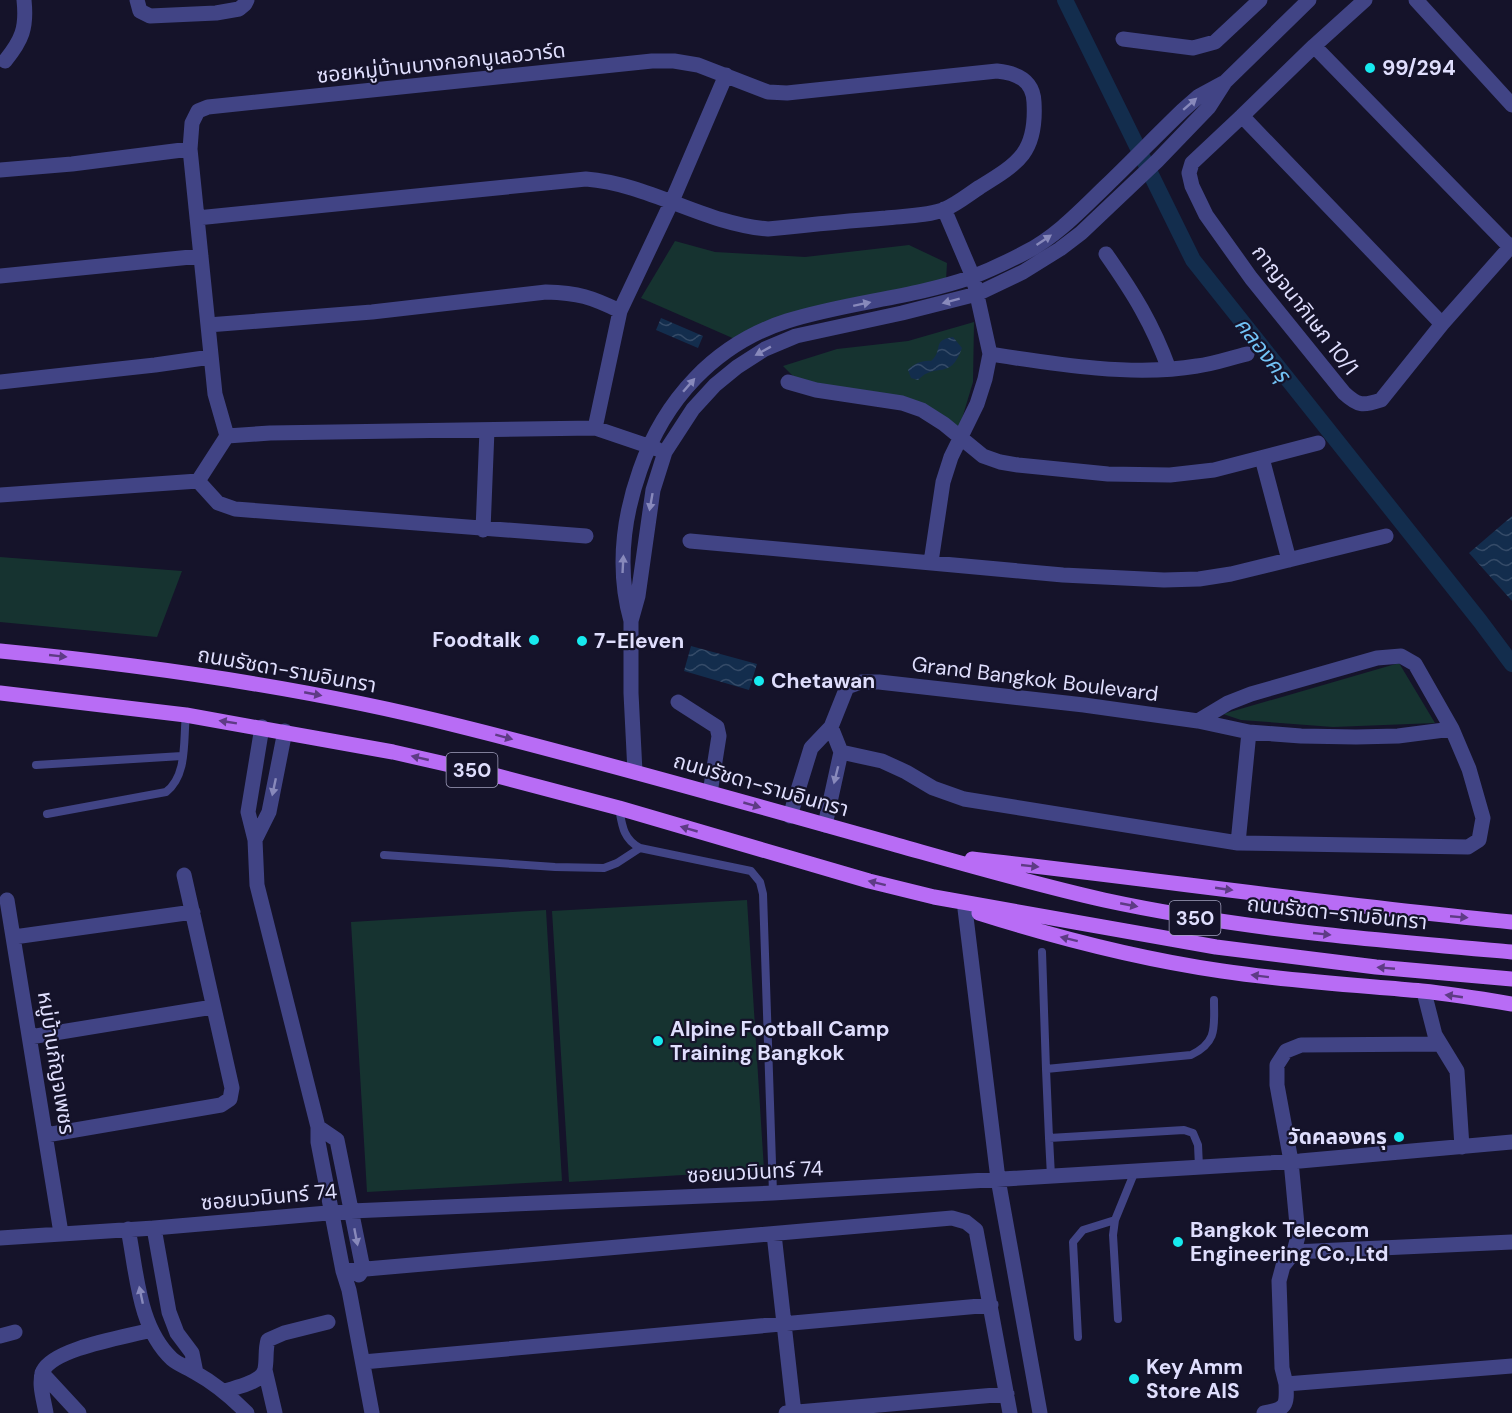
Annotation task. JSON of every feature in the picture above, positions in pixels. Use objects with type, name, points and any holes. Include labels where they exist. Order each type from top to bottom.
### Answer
[{"type":"main road","name":"ถนนรัชดา-รามอินทรา","points":[[0,651],[98,661],[270,686],[457,725],[635,772],[1026,882],[1186,916],[1278,929],[1512,952]]},
{"type":"main road","name":"350","points":[[0,693],[186,715],[285,731],[438,762],[619,808],[869,881],[933,897],[1216,947],[1376,967],[1512,979]]},
{"type":"main road","points":[[930,854],[1160,880],[1333,904],[1512,922]]},
{"type":"main road","points":[[933,897],[1022,927],[1081,942],[1211,969],[1512,1004]]},
{"type":"street","points":[[4,61],[20,40],[24,29],[24,0]]},
{"type":"street","points":[[137,0],[140,11],[150,16],[216,13],[239,9],[247,0]]},
{"type":"street","points":[[1123,39],[1193,48],[1204,46],[1215,42],[1260,0]]},
{"type":"street","points":[[635,772],[631,693],[631,621],[638,596],[653,490],[665,452],[693,409],[715,385],[765,349],[796,336],[977,294],[1023,272],[1059,249],[1081,233],[1173,145],[1209,107],[1225,82],[1309,0]]},
{"type":"street","name":"กาญจนาภิเษก 10/1","points":[[1365,0],[1192,163],[1189,173],[1192,186],[1206,215],[1251,278],[1344,393],[1355,403],[1367,405],[1381,400],[1442,324],[1511,246]]},
{"type":"street","points":[[1416,0],[1512,105]]},
{"type":"street","points":[[1314,46],[1511,246]]},
{"type":"street","name":"ซอยหมู่บ้านบางกอกบูเลอวาร์ด","points":[[198,218],[586,179],[622,184],[744,227],[768,229],[911,215],[944,209],[1017,162],[1028,148],[1034,134],[1034,96],[1030,84],[1009,72],[997,71],[778,93],[752,87],[698,65],[674,61],[652,61],[208,107],[198,111],[194,117],[190,149],[215,394],[227,436]]},
{"type":"street","points":[[595,428],[620,311],[672,201],[726,75]]},
{"type":"street","points":[[631,621],[624,597],[622,572],[625,530],[631,494],[648,446],[677,398],[698,374],[726,351],[759,332],[786,321],[973,277],[1026,252],[1077,215],[1199,96],[1225,82]]},
{"type":"street","points":[[1242,116],[1442,324]]},
{"type":"street","points":[[0,170],[72,164],[190,149]]},
{"type":"street","points":[[931,562],[943,482],[977,404],[990,354],[973,277],[944,209]]},
{"type":"street","points":[[1106,254],[1137,298],[1153,328],[1169,369]]},
{"type":"street","points":[[0,276],[201,256]]},
{"type":"street","points":[[208,325],[372,312],[546,292],[574,293],[596,299],[620,311]]},
{"type":"street","points":[[990,354],[1027,360],[1132,370],[1198,366],[1247,354]]},
{"type":"street","points":[[0,382],[211,357]]},
{"type":"street","points":[[788,382],[816,390],[902,403],[922,410],[944,424],[983,456],[1000,462],[1108,474],[1170,475],[1214,470],[1318,443]]},
{"type":"street","points":[[198,481],[227,436],[595,428],[665,452]]},
{"type":"street","points":[[483,530],[487,430]]},
{"type":"street","points":[[1262,458],[1289,560]]},
{"type":"street","points":[[198,481],[218,502],[235,509],[483,530],[586,536]]},
{"type":"street","points":[[0,495],[198,481]]},
{"type":"street","points":[[690,541],[1064,575],[1164,580],[1199,579],[1231,574],[1386,536]]},
{"type":"street","points":[[841,752],[882,761],[933,788],[964,799],[1238,843],[1468,847],[1479,840],[1484,818],[1469,769],[1452,729],[1415,664],[1401,656],[1377,658],[1251,694],[1198,721]]},
{"type":"street","name":"Grand Bangkok Boulevard","points":[[790,816],[811,748],[831,727],[847,687],[861,682],[1040,699],[1198,721],[1249,732],[1356,737],[1408,735],[1452,729]]},
{"type":"street","points":[[678,702],[717,727],[719,736],[710,793]]},
{"type":"street","points":[[262,727],[248,812],[255,840],[257,885],[318,1127],[318,1142],[372,1413]]},
{"type":"street","points":[[825,825],[841,752],[831,727]]},
{"type":"street","points":[[255,840],[269,812],[285,731]]},
{"type":"street","points":[[1238,843],[1249,732]]},
{"type":"street","points":[[46,1135],[221,1105],[230,1099],[232,1088],[184,874]]},
{"type":"street","name":"หมู่บ้านกัญจเพชร","points":[[7,900],[61,1233]]},
{"type":"street","points":[[965,909],[998,1179],[1040,1413]]},
{"type":"street","points":[[14,937],[193,912]]},
{"type":"street","points":[[1424,992],[1435,1035],[1457,1071],[1462,1147]]},
{"type":"street","points":[[30,1037],[213,1007]]},
{"type":"street","points":[[1264,1413],[1283,1408],[1287,1402],[1282,1368],[1279,1281],[1283,1266],[1294,1252],[1298,1236],[1291,1161],[1277,1085],[1277,1065],[1286,1051],[1301,1045],[1440,1044]]},
{"type":"street","points":[[318,1127],[337,1140],[363,1268],[349,1290]]},
{"type":"street","name":"ซอยนวมินทร์ 74","points":[[0,1238],[154,1228],[351,1211],[773,1193],[1199,1167],[1512,1142]]},
{"type":"street","points":[[344,1271],[952,1218],[966,1222],[976,1230],[1010,1413]]},
{"type":"street","points":[[154,1228],[169,1312],[177,1333],[192,1353],[196,1372]]},
{"type":"street","points":[[128,1229],[150,1330],[158,1343],[174,1361],[225,1391],[247,1413]]},
{"type":"street","points":[[774,1234],[794,1413]]},
{"type":"street","points":[[1294,1252],[1512,1242]]},
{"type":"street","points":[[363,1362],[991,1305]]},
{"type":"street","points":[[275,1413],[265,1370],[265,1351],[268,1340],[284,1333],[328,1322]]},
{"type":"street","points":[[46,1413],[41,1385],[42,1373],[48,1364],[72,1351],[150,1330]]},
{"type":"street","points":[[0,1336],[15,1332]]},
{"type":"street","points":[[1286,1384],[1512,1366]]},
{"type":"street","points":[[225,1391],[260,1378],[265,1370]]},
{"type":"street","points":[[42,1373],[79,1413]]},
{"type":"street","points":[[786,1413],[1007,1394]]},
{"type":"lane","points":[[47,814],[166,792],[175,784],[180,773],[186,715]]},
{"type":"lane","points":[[36,765],[182,756]]},
{"type":"lane","points":[[619,808],[625,834],[632,844],[640,848],[751,871],[760,882],[763,894],[773,1193]]},
{"type":"lane","points":[[384,855],[555,867],[604,868],[617,863],[640,848]]},
{"type":"lane","points":[[1042,952],[1051,1176]]},
{"type":"lane","points":[[1046,1069],[1191,1055],[1203,1049],[1211,1040],[1214,1025],[1214,1000]]},
{"type":"lane","points":[[1049,1138],[1184,1130],[1193,1133],[1196,1138],[1199,1167]]},
{"type":"lane","points":[[1118,1319],[1113,1235],[1115,1220],[1135,1171]]},
{"type":"lane","points":[[1078,1336],[1073,1242],[1083,1230],[1115,1220]]},
{"type":"green space","points":[[675,241],[715,252],[805,257],[909,245],[947,263],[946,280],[737,340],[641,298]]},
{"type":"green space","points":[[974,322],[973,382],[958,432],[920,405],[814,385],[793,376],[783,366],[837,349],[908,341]]},
{"type":"green space","points":[[0,557],[182,571],[157,637],[0,622]]},
{"type":"green space","points":[[1399,663],[1435,723],[1333,727],[1241,720],[1223,714]]},
{"type":"green space","name":"Alpine Football Camp Training Bangkok","points":[[747,900],[764,1170],[569,1182],[552,911]]},
{"type":"green space","points":[[546,910],[562,1181],[367,1192],[351,922]]},
{"type":"water","points":[[661,318],[703,336],[698,348],[656,330]]},
{"type":"water","points":[[953,337],[962,348],[953,365],[931,372],[918,380],[911,378],[908,370],[910,368],[915,364],[931,361],[942,340]]},
{"type":"water","points":[[1512,516],[1512,601],[1469,553]]},
{"type":"water","points":[[691,646],[757,664],[749,690],[684,671]]},
{"type":"waterway","name":"คลองครุ","points":[[1065,0],[1193,260],[1512,664]]},
{"type":"place","name":"99/294","points":[[1370,68]]},
{"type":"place","name":"Foodtalk","points":[[534,640]]},
{"type":"place","name":"7-Eleven","points":[[582,641]]},
{"type":"place","name":"Chetawan","points":[[759,681]]},
{"type":"place","name":"Alpine Football Camp Training Bangkok","points":[[658,1041]]},
{"type":"place","name":"วัดคลองครุ","points":[[1399,1137]]},
{"type":"place","name":"Bangkok Telecom Engineering Co.,Ltd","points":[[1178,1242]]},
{"type":"place","name":"Key Amm Store AIS","points":[[1134,1379]]}]
